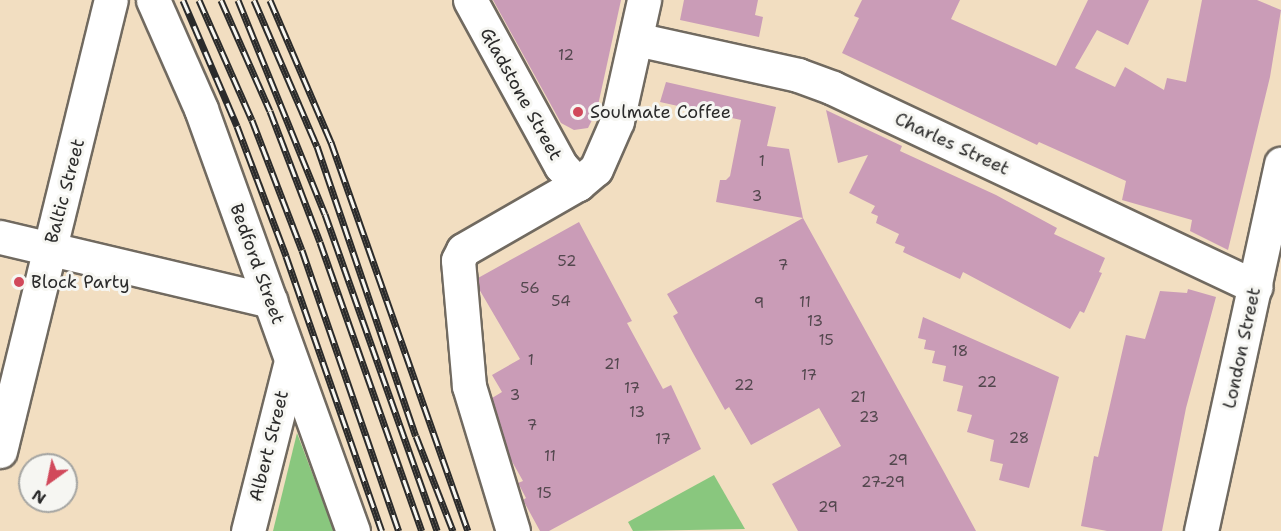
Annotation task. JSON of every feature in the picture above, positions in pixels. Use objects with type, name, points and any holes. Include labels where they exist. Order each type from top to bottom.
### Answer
[{"type":"street","name":"Baltic Street","points":[[0,451],[111,0]]},
{"type":"street","name":"Bedford Street","points":[[153,0],[201,109],[353,531]]},
{"type":"street","name":"Gladstone Street","points":[[470,0],[561,166],[578,184]]},
{"type":"street","points":[[513,531],[469,386],[458,260],[463,250],[578,184],[596,169],[611,142],[644,0]]},
{"type":"street","name":"Charles Street","points":[[636,39],[798,75],[832,88],[1256,287]]},
{"type":"street","name":"London Street","points":[[1201,531],[1281,164]]},
{"type":"street","points":[[0,237],[271,301]]},
{"type":"street","name":"Albert Street","points":[[248,531],[291,361]]},
{"type":"green space","points":[[297,433],[334,531],[273,531]]},
{"type":"green space","points":[[714,475],[745,529],[633,531],[628,522]]},
{"type":"building","points":[[493,0],[621,0],[597,110],[588,128],[574,130],[561,123]]},
{"type":"building","points":[[684,0],[758,0],[755,15],[763,17],[759,37],[680,20]]},
{"type":"building","points":[[862,0],[960,0],[951,19],[1056,66],[1088,0],[1149,0],[1128,45],[1097,30],[1075,68],[1115,87],[1125,67],[1164,90],[1167,78],[1186,82],[1202,0],[1257,0],[1281,10],[1270,77],[1228,250],[1190,231],[1192,220],[1122,200],[1126,181],[1039,142],[1037,145],[842,53],[859,18],[854,16]]},
{"type":"building","points":[[666,82],[776,107],[767,146],[789,149],[803,218],[716,202],[720,180],[726,180],[730,176],[741,120],[660,102]]},
{"type":"building","points":[[826,110],[902,146],[900,151],[996,195],[1057,228],[1054,234],[1105,258],[1099,272],[1102,273],[1084,313],[1080,311],[1070,329],[963,272],[960,279],[903,252],[905,247],[895,243],[899,234],[876,223],[878,216],[871,213],[875,206],[849,193],[868,155],[838,163]]},
{"type":"building","points":[[803,218],[976,531],[798,531],[772,484],[841,446],[819,408],[751,445],[729,407],[725,410],[693,353],[673,316],[678,313],[667,294]]},
{"type":"building","points":[[579,222],[632,321],[627,323],[663,389],[671,385],[701,449],[549,531],[540,531],[523,500],[526,498],[518,483],[523,481],[510,458],[492,398],[502,392],[492,375],[520,359],[479,289],[478,278]]},
{"type":"building","points":[[1188,289],[1216,297],[1186,408],[1162,531],[1107,531],[1081,526],[1094,456],[1098,457],[1126,335],[1145,339],[1160,291],[1187,293]]},
{"type":"building","points":[[923,317],[1059,377],[1029,488],[999,480],[1003,464],[990,461],[994,440],[967,432],[972,415],[957,411],[963,386],[943,381],[946,366],[932,363],[935,351],[924,349],[926,340],[918,338]]},
{"type":"railway","points":[[183,0],[237,126],[286,256],[382,531]]},
{"type":"railway","points":[[199,0],[252,120],[302,250],[399,531]]},
{"type":"railway","points":[[221,0],[270,111],[320,242],[422,531]]},
{"type":"railway","points":[[238,0],[325,214],[437,531]]},
{"type":"railway","points":[[254,0],[317,146],[416,436],[453,531]]},
{"type":"railway","points":[[270,0],[331,142],[468,531]]},
{"type":"place","name":"Soulmate Coffee","points":[[578,112]]},
{"type":"place","name":"Block Party","points":[[19,282]]}]
